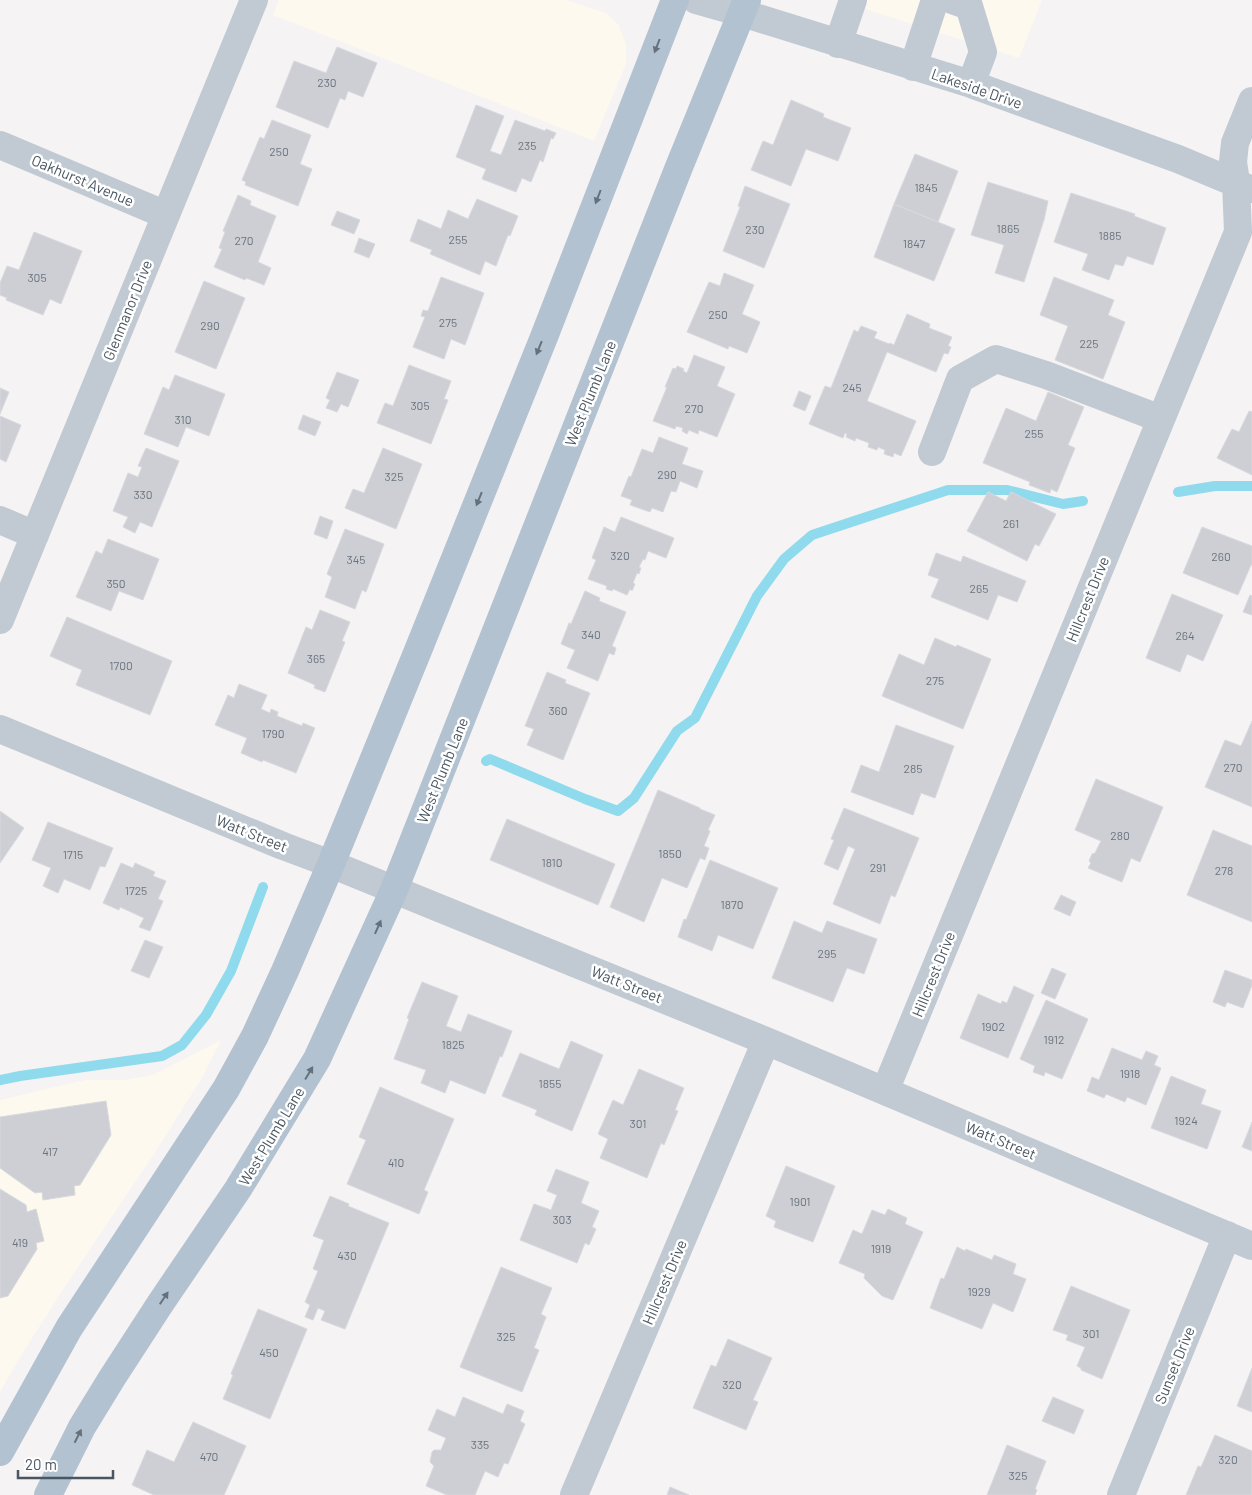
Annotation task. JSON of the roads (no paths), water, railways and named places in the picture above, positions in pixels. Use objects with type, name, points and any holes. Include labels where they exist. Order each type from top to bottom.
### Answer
[{"type":"main road","points":[[0,1452],[69,1328],[231,1080],[270,1004],[420,648],[675,0]]},
{"type":"main road","name":"West Plumb Lane","points":[[48,1495],[82,1427],[112,1378],[238,1189],[317,1059],[394,890],[679,167],[745,6]]},
{"type":"street","name":"Glenmanor Drive","points":[[0,620],[254,0]]},
{"type":"street","name":"Lakeside Drive","points":[[696,0],[745,6],[838,44],[970,84],[1178,159],[1244,186]]},
{"type":"street","points":[[838,44],[853,0]]},
{"type":"street","points":[[913,66],[935,0]]},
{"type":"street","points":[[952,0],[969,6],[984,52],[970,84]]},
{"type":"street","name":"Hillcrest Drive","points":[[885,1091],[1238,232],[1244,186],[1233,162],[1235,142],[1252,101]]},
{"type":"street","name":"Oakhurst Avenue","points":[[0,145],[166,215]]},
{"type":"street","points":[[932,452],[960,379],[996,359],[1046,375],[1161,419]]},
{"type":"street","points":[[0,520],[35,535]]},
{"type":"street","name":"Watt Street","points":[[0,729],[282,846],[766,1041],[1252,1246]]},
{"type":"street","name":"Hillcrest Drive","points":[[574,1495],[766,1041]]},
{"type":"street","name":"Sunset Drive","points":[[1121,1495],[1227,1235]]},
{"type":"waterway","points":[[1178,492],[1215,486],[1252,486]]},
{"type":"waterway","points":[[486,761],[490,759],[618,811],[634,798],[677,731],[695,718],[757,596],[784,559],[812,535],[948,490],[1007,490],[1063,504],[1083,501]]},
{"type":"waterway","points":[[0,1080],[162,1056],[182,1045],[206,1015],[231,971],[263,887]]}]
